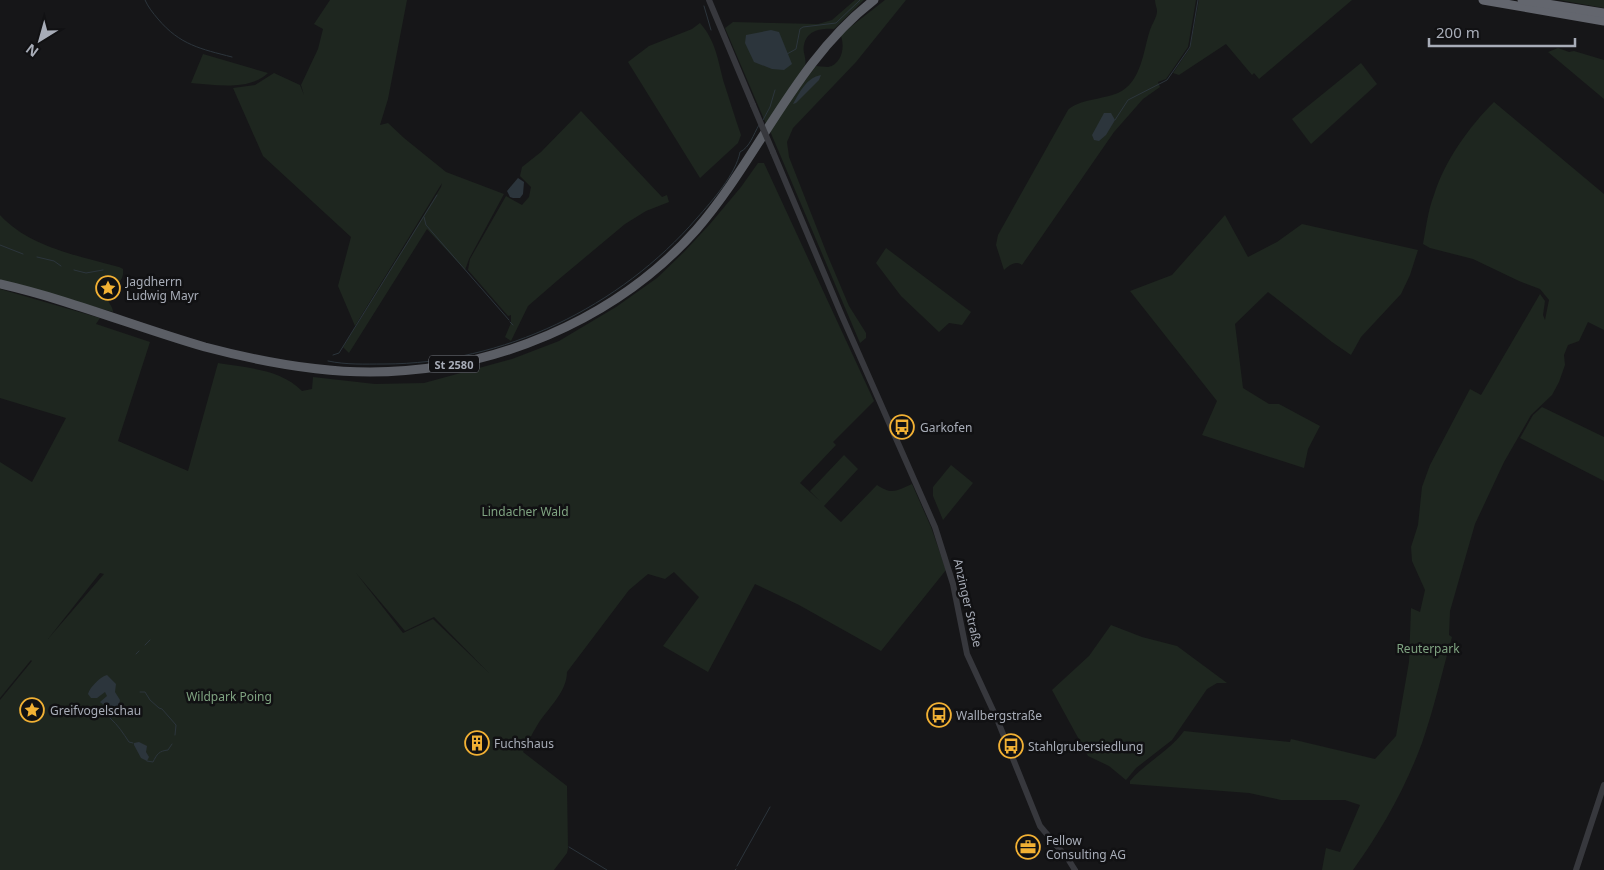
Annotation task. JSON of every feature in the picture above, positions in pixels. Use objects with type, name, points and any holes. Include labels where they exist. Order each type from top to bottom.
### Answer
[{"type":"highway","name":"St 2580","points":[[0,284],[206,347],[310,368],[362,372],[397,371],[446,366],[495,354],[555,332],[592,313],[636,284],[673,252],[692,234],[724,196],[787,97],[819,53],[846,24],[874,0]]},
{"type":"highway","points":[[1483,0],[1604,21]]},
{"type":"highway","points":[[1522,0],[1604,14]]},
{"type":"street","name":"Anzinger Straße","points":[[709,0],[842,316],[935,527],[953,584],[967,654],[997,719],[1040,826],[1075,870]]},
{"type":"street","points":[[1576,870],[1604,785]]},
{"type":"green space","points":[[330,0],[407,0],[388,99],[380,125],[388,123],[446,172],[504,194],[465,270],[427,229],[349,353],[343,347],[442,183],[355,326],[338,286],[351,237],[263,156],[233,88],[255,85],[274,73],[300,85],[304,95],[301,85],[318,49],[323,29],[314,24]]},
{"type":"green space","points":[[855,0],[864,0],[834,29],[815,31],[808,36],[804,48],[805,65],[766,124],[725,28],[733,22],[818,24],[832,20]]},
{"type":"green space","points":[[885,0],[906,0],[856,62],[793,128],[787,142],[789,157],[827,254],[849,306],[866,333],[866,338],[860,343],[770,131],[789,101],[816,66],[828,67],[839,59],[843,45],[841,36],[844,32]]},
{"type":"green space","points":[[1155,0],[1196,0],[1188,47],[1166,79],[1158,82],[1160,87],[1143,99],[1114,132],[1022,265],[1015,263],[1004,270],[996,245],[998,235],[1068,110],[1078,104],[1118,93],[1126,88],[1137,74],[1156,16]]},
{"type":"green space","points":[[1199,0],[1352,0],[1259,79],[1254,73],[1252,75],[1226,44],[1179,75],[1173,73],[1190,48]]},
{"type":"green space","points":[[1559,0],[1604,0],[1604,8]]},
{"type":"green space","points":[[700,23],[713,44],[741,135],[738,143],[700,178],[628,62],[649,46],[692,29]]},
{"type":"green space","points":[[1558,48],[1604,60],[1604,99],[1548,52]]},
{"type":"green space","points":[[203,54],[268,73],[260,79],[242,85],[191,83]]},
{"type":"green space","points":[[1361,63],[1377,84],[1311,144],[1292,119]]},
{"type":"green space","name":"Reuterpark","points":[[1494,102],[1604,194],[1604,330],[1588,322],[1579,341],[1568,345],[1564,355],[1565,365],[1559,382],[1552,395],[1531,415],[1504,462],[1475,524],[1450,611],[1449,635],[1452,637],[1434,704],[1422,743],[1400,793],[1383,825],[1353,870],[1322,870],[1326,848],[1340,852],[1360,805],[1345,800],[1281,800],[1249,793],[1130,784],[1130,781],[1172,745],[1184,731],[1290,742],[1291,739],[1375,759],[1396,736],[1409,662],[1411,608],[1420,612],[1425,590],[1412,561],[1411,547],[1418,525],[1422,487],[1430,465],[1470,389],[1481,395],[1540,294],[1545,301],[1543,315],[1545,320],[1549,300],[1540,289],[1473,259],[1430,248],[1423,244],[1430,207],[1444,169],[1467,133]]},
{"type":"green space","points":[[581,111],[662,197],[667,195],[669,202],[646,211],[625,224],[528,306],[511,341],[505,337],[511,323],[511,315],[508,316],[468,270],[470,259],[506,196],[522,205],[529,197],[531,187],[520,176],[522,167],[541,152]]},
{"type":"green space","points":[[758,163],[764,163],[874,401],[833,442],[836,445],[800,483],[820,501],[810,491],[844,455],[858,469],[824,506],[841,522],[877,485],[894,491],[912,484],[931,527],[946,570],[881,651],[799,605],[755,584],[708,672],[663,646],[699,597],[674,572],[665,579],[648,574],[629,590],[567,672],[564,686],[538,724],[523,752],[567,786],[568,848],[567,853],[554,870],[0,870],[0,700],[32,661],[0,698],[0,462],[32,482],[66,418],[0,398],[0,289],[100,318],[96,324],[150,342],[118,441],[188,471],[218,363],[252,368],[274,374],[294,384],[302,391],[312,389],[313,377],[375,384],[424,383],[512,359],[559,341],[616,307],[657,278],[710,224]],"holes":[[[100,573],[104,574],[48,639]],[[356,573],[405,631],[434,617],[489,673],[433,619],[403,633]]]},
{"type":"green space","points":[[0,215],[12,226],[40,243],[123,269],[122,278],[111,289],[108,297],[113,312],[0,280]]},
{"type":"green space","points":[[1225,215],[1248,257],[1277,242],[1302,224],[1418,250],[1410,275],[1401,294],[1361,337],[1351,355],[1268,292],[1235,324],[1243,388],[1269,404],[1279,404],[1320,426],[1308,449],[1304,468],[1202,435],[1217,401],[1130,291],[1172,275]]},
{"type":"green space","points":[[886,248],[971,312],[962,325],[949,323],[939,332],[901,296],[876,263]]},
{"type":"green space","points":[[1542,407],[1604,437],[1604,481],[1520,438],[1533,415]]},
{"type":"green space","points":[[951,465],[973,483],[943,520],[933,496],[933,487]]},
{"type":"green space","points":[[1111,625],[1142,637],[1177,646],[1227,683],[1217,683],[1207,689],[1172,740],[1136,768],[1126,780],[1109,766],[1088,756],[1052,690],[1089,656]]},
{"type":"shaded area","points":[[771,30],[779,32],[792,64],[784,70],[772,69],[754,62],[745,43],[746,35]]},
{"type":"shaded area","points":[[821,75],[819,80],[793,104],[807,82]]},
{"type":"shaded area","points":[[1104,113],[1111,113],[1115,120],[1106,135],[1099,141],[1094,140],[1092,135]]},
{"type":"shaded area","points":[[518,178],[524,182],[523,194],[520,198],[510,197],[507,191]]},
{"type":"shaded area","points":[[107,675],[116,684],[115,692],[120,700],[119,706],[111,711],[100,702],[107,696],[105,692],[97,698],[91,698],[88,694],[101,678]]},
{"type":"shaded area","points":[[139,742],[147,746],[146,752],[149,757],[147,761],[141,758],[134,745],[134,743]]},
{"type":"waterway","points":[[145,0],[152,12],[174,35],[192,45],[232,57]]},
{"type":"waterway","points":[[787,54],[796,49],[800,29],[836,23],[860,0]]},
{"type":"waterway","points":[[1115,120],[1128,100],[1167,80],[1190,47],[1198,0]]},
{"type":"waterway","points":[[704,6],[711,30]]},
{"type":"waterway","points":[[763,120],[770,107],[775,90]]},
{"type":"waterway","points":[[328,361],[349,364],[384,364],[428,361],[472,354],[515,341],[556,324],[596,303],[632,278],[666,250],[697,218],[729,178],[740,152],[749,144],[759,125]]},
{"type":"waterway","points":[[333,355],[339,353],[437,195]]},
{"type":"waterway","points":[[424,217],[426,225],[509,320]]},
{"type":"waterway","points":[[0,245],[23,254]]},
{"type":"waterway","points":[[37,257],[54,261],[61,266]]},
{"type":"waterway","points":[[74,270],[86,273],[103,270]]},
{"type":"waterway","points":[[510,322],[513,325]]},
{"type":"waterway","points":[[145,645],[150,640]]},
{"type":"waterway","points":[[136,654],[139,651]]},
{"type":"waterway","points":[[140,692],[145,692],[150,700],[162,709],[176,725],[175,735]]},
{"type":"waterway","points":[[111,711],[110,718],[129,742],[133,743]]},
{"type":"waterway","points":[[147,761],[153,762],[159,753],[168,750],[172,744]]},
{"type":"waterway","points":[[737,866],[770,807]]},
{"type":"waterway","points":[[569,847],[607,870]]},
{"type":"place","name":"Jagdherrn Ludwig Mayr","points":[[108,288]]},
{"type":"place","name":"Garkofen","points":[[902,427]]},
{"type":"place","name":"Greifvogelschau","points":[[32,710]]},
{"type":"place","name":"Wallbergstraße","points":[[939,715]]},
{"type":"place","name":"Fuchshaus","points":[[477,743]]},
{"type":"place","name":"Stahlgrubersiedlung","points":[[1011,746]]},
{"type":"place","name":"Fellow Consulting AG","points":[[1028,847]]},
{"type":"park label","name":"Lindacher Wald","points":[[525,511]]},
{"type":"park label","name":"Wildpark Poing","points":[[229,696]]}]
